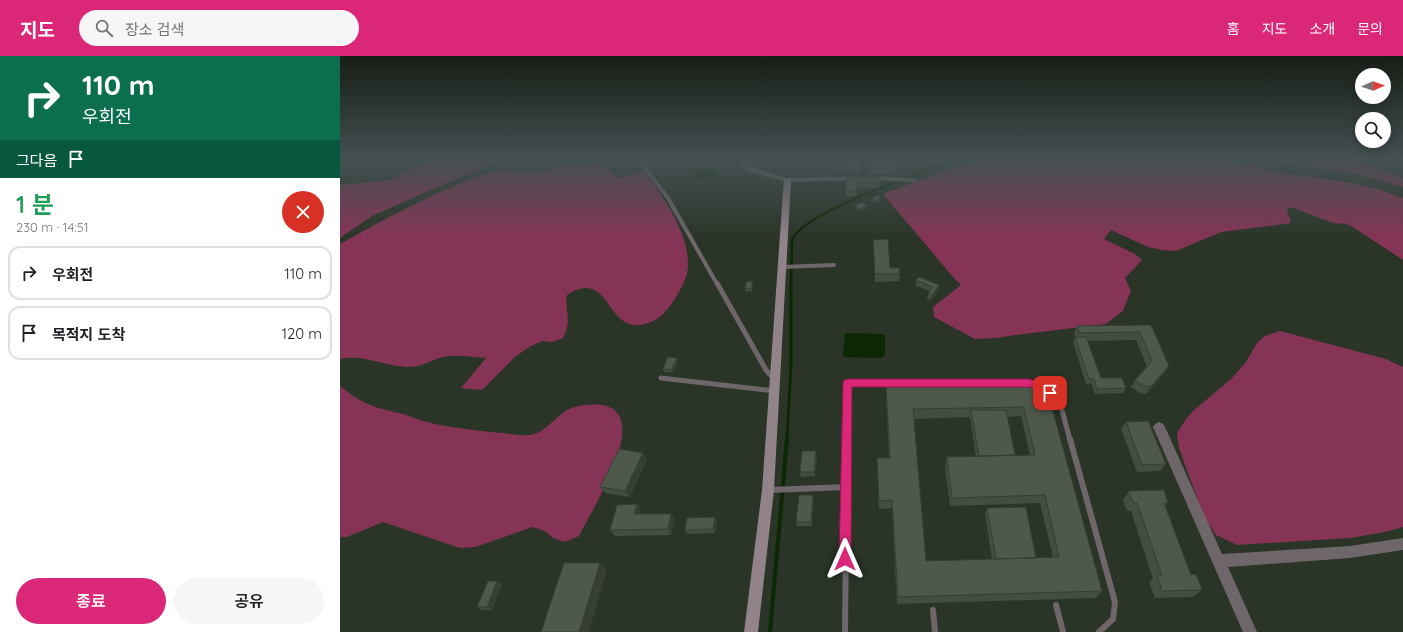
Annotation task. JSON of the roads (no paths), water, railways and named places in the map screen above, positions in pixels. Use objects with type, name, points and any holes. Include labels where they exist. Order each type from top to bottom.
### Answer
[{"type":"street","points":[[751,632],[773,490],[775,386],[785,267],[787,186]]},
{"type":"street","points":[[1159,427],[1250,632]]},
{"type":"street","points":[[1218,561],[1350,552],[1403,544]]},
{"type":"lane","points":[[659,186],[668,198],[775,386]]},
{"type":"lane","points":[[785,267],[834,265]]},
{"type":"lane","points":[[661,378],[775,386]]},
{"type":"lane","points":[[845,632],[848,383],[1005,383]]},
{"type":"lane","points":[[942,383],[943,391]]},
{"type":"lane","points":[[1036,385],[1043,387],[1056,398],[1062,410],[1116,602],[1113,619],[1099,632]]},
{"type":"lane","points":[[773,490],[846,487]]},
{"type":"lane","points":[[1056,605],[1063,632]]},
{"type":"lane","points":[[933,610],[934,632]]},
{"type":"waterway","points":[[791,284],[792,240],[801,229],[818,217],[841,205],[887,186]]},
{"type":"waterway","points":[[787,440],[791,365],[791,284]]},
{"type":"waterway","points":[[770,632],[787,439]]}]
